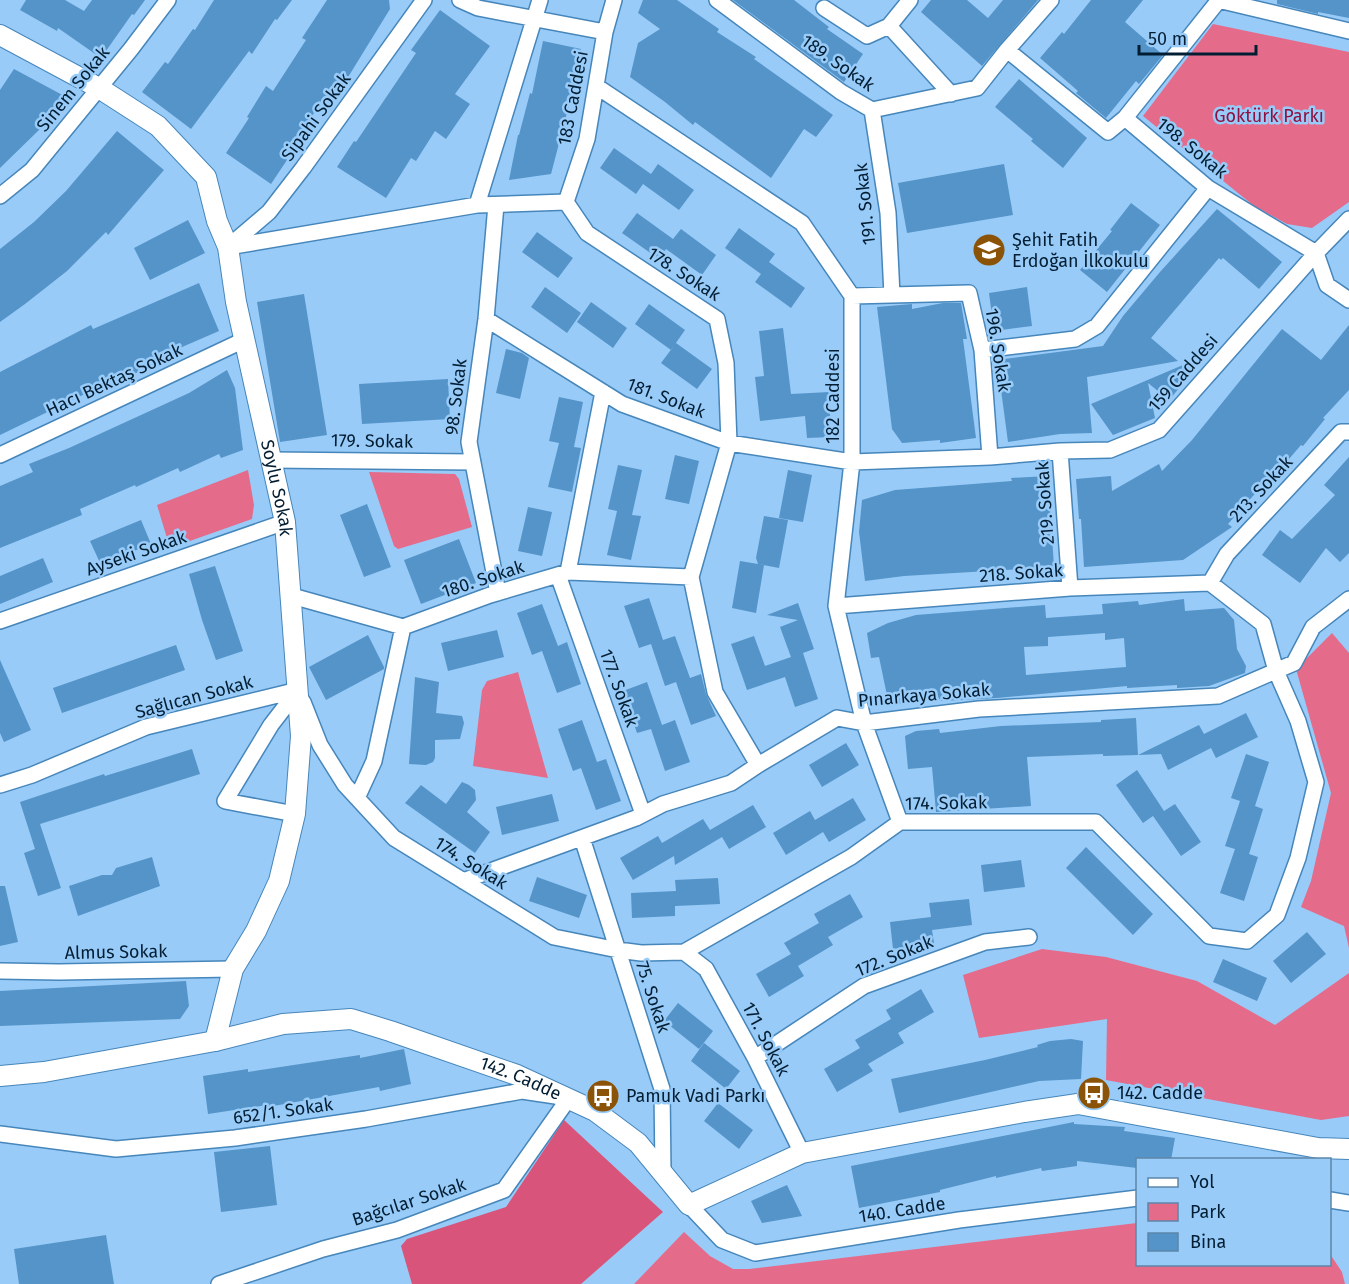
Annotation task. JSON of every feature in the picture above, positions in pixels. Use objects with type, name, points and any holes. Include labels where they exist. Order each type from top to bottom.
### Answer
[{"type":"street","name":"Sinem Sokak","points":[[0,196],[32,170],[168,0]]},
{"type":"street","name":"Sipahi Sokak","points":[[228,248],[269,212],[424,0]]},
{"type":"street","points":[[460,0],[478,8],[605,32]]},
{"type":"street","points":[[477,205],[540,0]]},
{"type":"street","name":"183 Caddesi","points":[[566,202],[587,139],[605,32],[614,0]]},
{"type":"street","name":"189. Sokak","points":[[717,0],[841,92],[872,110],[977,88],[1051,0]]},
{"type":"street","points":[[824,8],[867,36],[889,26],[910,0]]},
{"type":"street","points":[[1007,50],[1108,132],[1125,118],[1218,0],[1349,31]]},
{"type":"street","points":[[889,26],[951,94]]},
{"type":"street","name":"Soylu Sokak","points":[[0,35],[99,88],[158,126],[206,177],[217,220],[228,248],[236,302],[285,522],[302,736],[295,814],[279,881],[256,931],[233,969],[215,1041]]},
{"type":"street","points":[[596,86],[802,223],[852,296]]},
{"type":"street","name":"191. Sokak","points":[[872,110],[888,213],[892,295]]},
{"type":"street","name":"198. Sokak","points":[[1125,118],[1208,188],[1316,253]]},
{"type":"street","points":[[982,351],[1075,339],[1097,327],[1208,188]]},
{"type":"street","points":[[228,248],[477,205],[566,202]]},
{"type":"street","name":"178. Sokak","points":[[566,202],[587,233],[717,319],[726,363],[729,443],[691,577],[715,692],[758,765]]},
{"type":"street","name":"98. Sokak","points":[[496,205],[486,319],[469,442],[498,593]]},
{"type":"street","name":"159 Caddesi","points":[[852,462],[1110,450],[1159,430],[1349,219]]},
{"type":"street","points":[[1316,253],[1327,285],[1349,300]]},
{"type":"street","name":"196. Sokak","points":[[852,296],[969,293],[982,351],[990,457]]},
{"type":"street","name":"182 Caddesi","points":[[852,296],[852,462],[836,606],[864,723],[900,822]]},
{"type":"street","name":"181. Sokak","points":[[486,319],[622,404],[729,443],[852,462]]},
{"type":"street","name":"Hacı Bektaş Sokak","points":[[0,455],[244,340]]},
{"type":"street","points":[[563,573],[603,392]]},
{"type":"street","name":"213. Sokak","points":[[1210,583],[1227,554],[1346,428]]},
{"type":"street","name":"219. Sokak","points":[[1060,451],[1070,588]]},
{"type":"street","name":"179. Sokak","points":[[270,460],[473,462]]},
{"type":"street","name":"Ayseki Sokak","points":[[0,621],[285,522]]},
{"type":"street","name":"180. Sokak","points":[[403,627],[498,593],[563,573],[691,577]]},
{"type":"street","name":"177. Sokak","points":[[563,573],[643,814]]},
{"type":"street","name":"218. Sokak","points":[[836,606],[1070,588],[1210,583]]},
{"type":"street","name":"174. Sokak","points":[[298,690],[320,745],[345,785],[394,838],[554,937],[641,953],[684,952],[851,857],[900,822],[1096,822],[1209,936],[1247,941],[1277,915],[1298,858],[1316,782],[1298,721],[1276,671],[1263,624],[1210,583]]},
{"type":"street","points":[[292,596],[403,627],[374,761],[357,798]]},
{"type":"street","name":"Pınarkaya Sokak","points":[[463,881],[582,838],[663,804],[731,783],[837,718],[864,723],[979,710],[1218,696],[1294,663],[1312,627],[1349,599]]},
{"type":"street","points":[[295,814],[225,801],[271,725],[298,690]]},
{"type":"street","name":"Sağlıcan Sokak","points":[[0,785],[32,775],[146,727],[298,690]]},
{"type":"street","name":"75. Sokak","points":[[582,838],[662,1089],[663,1173]]},
{"type":"street","name":"172. Sokak","points":[[755,1058],[864,986],[985,942],[1029,937]]},
{"type":"street","name":"171. Sokak","points":[[684,952],[706,969],[755,1058],[802,1153]]},
{"type":"street","name":"Almus Sokak","points":[[0,971],[233,969]]},
{"type":"street","name":"142. Cadde","points":[[0,1076],[44,1072],[215,1041],[283,1024],[351,1019],[517,1075],[595,1111],[638,1143],[689,1205]]},
{"type":"street","name":"652/1. Sokak","points":[[0,1134],[116,1149],[235,1138],[366,1119],[522,1091],[569,1098]]},
{"type":"street","name":"Bağcılar Sokak","points":[[219,1284],[323,1249],[397,1230],[504,1190],[569,1098]]},
{"type":"street","points":[[689,1205],[802,1153],[1078,1104],[1318,1148],[1349,1149]]},
{"type":"street","name":"140. Cadde","points":[[689,1205],[722,1240],[755,1253],[959,1220],[1136,1198]]},
{"type":"street","points":[[1331,1200],[1349,1203]]},
{"type":"green space","name":"Göktürk Parkı","points":[[1213,24],[1349,52],[1349,202],[1312,228],[1287,224],[1254,206],[1143,116]]},
{"type":"green space","points":[[248,470],[254,505],[252,519],[170,548],[157,505]]},
{"type":"green space","points":[[369,472],[455,474],[459,479],[472,527],[398,549],[394,546]]},
{"type":"green space","points":[[1332,633],[1349,653],[1349,948],[1344,926],[1301,907],[1311,881],[1331,793],[1296,669]]},
{"type":"green space","points":[[518,672],[548,778],[473,766],[482,690],[487,681]]},
{"type":"green space","points":[[1042,949],[1106,957],[1197,981],[1275,1025],[1349,973],[1349,1116],[1321,1120],[1106,1080],[1107,1019],[979,1038],[963,975]]},
{"type":"green space","points":[[1136,1223],[1136,1266],[1331,1266],[1331,1256],[1342,1272],[1345,1284],[634,1284],[684,1232],[710,1256],[733,1269],[749,1269]]},
{"type":"shaded area","points":[[564,1120],[663,1212],[581,1284],[412,1284],[401,1246],[407,1239],[506,1207]]},
{"type":"building","points":[[26,0],[65,0],[84,11],[92,0],[145,0],[134,15],[132,14],[101,58],[58,28],[57,31],[20,10]]},
{"type":"building","points":[[214,0],[292,0],[277,20],[275,19],[252,54],[249,51],[191,129],[142,92],[165,62],[168,64],[193,29],[195,30]]},
{"type":"building","points":[[327,0],[389,0],[390,9],[329,108],[321,102],[271,184],[226,153],[249,118],[247,117],[266,86],[273,91],[306,40],[302,38]]},
{"type":"building","points":[[643,0],[677,0],[719,29],[717,32],[756,57],[754,59],[833,115],[816,137],[804,129],[771,178],[695,122],[693,125],[630,77],[638,43],[660,29],[638,13]]},
{"type":"building","points":[[733,0],[794,0],[829,27],[827,29],[863,54],[844,82]]},
{"type":"building","points":[[931,0],[967,0],[988,18],[1003,0],[1038,0],[982,66],[921,12]]},
{"type":"building","points":[[1091,0],[1143,0],[1125,22],[1163,55],[1139,84],[1136,81],[1106,118],[1040,58],[1062,32],[1064,34]]},
{"type":"building","points":[[1277,0],[1349,0],[1349,18],[1318,12],[1318,14],[1277,4]]},
{"type":"building","points":[[440,10],[490,46],[455,94],[470,104],[446,139],[435,131],[416,161],[411,158],[386,198],[337,167],[416,53],[411,50]]},
{"type":"building","points":[[543,41],[581,49],[574,86],[551,174],[509,180],[518,135],[530,93],[532,94]]},
{"type":"building","points":[[14,69],[68,98],[0,168],[0,90]]},
{"type":"building","points":[[1019,79],[1087,138],[1063,168],[995,107]]},
{"type":"building","points":[[117,131],[164,170],[108,235],[106,232],[67,271],[0,322],[0,249],[34,222],[66,191]]},
{"type":"building","points":[[614,148],[651,174],[658,164],[694,190],[679,210],[643,184],[636,194],[600,168]]},
{"type":"building","points":[[1004,164],[1013,215],[907,233],[898,183]]},
{"type":"building","points":[[1131,203],[1160,225],[1107,292],[1080,270],[1112,231],[1110,230]]},
{"type":"building","points":[[1217,209],[1282,262],[1259,289],[1223,258],[1221,260],[1219,258],[1151,338],[1178,361],[1087,377],[1092,433],[1060,434],[1008,442],[997,360],[1103,346],[1123,316]]},
{"type":"building","points":[[637,213],[673,239],[681,229],[716,255],[702,275],[666,249],[659,259],[622,233]]},
{"type":"building","points":[[188,220],[205,253],[150,280],[134,248]]},
{"type":"building","points":[[739,228],[775,254],[769,262],[805,288],[791,308],[755,282],[761,274],[725,248]]},
{"type":"building","points":[[537,232],[573,258],[558,278],[522,252]]},
{"type":"building","points":[[199,283],[219,331],[159,357],[161,361],[126,378],[124,375],[0,435],[0,372],[91,325],[93,329]]},
{"type":"building","points":[[545,287],[581,313],[567,333],[531,307]]},
{"type":"building","points":[[1027,287],[1032,326],[994,331],[989,293]]},
{"type":"building","points":[[304,294],[327,435],[280,442],[257,302]]},
{"type":"building","points":[[591,302],[627,328],[613,348],[577,322]]},
{"type":"building","points":[[943,303],[961,303],[967,339],[963,339],[976,438],[940,443],[940,440],[902,443],[892,429],[877,307],[912,304],[912,309]]},
{"type":"building","points":[[649,304],[685,330],[671,350],[635,324]]},
{"type":"building","points":[[1349,325],[1349,390],[1323,418],[1325,419],[1303,446],[1301,445],[1271,480],[1269,478],[1228,524],[1232,527],[1183,560],[1084,567],[1076,479],[1111,476],[1112,491],[1159,464],[1162,471],[1192,440],[1282,329],[1321,360]]},
{"type":"building","points":[[783,328],[791,394],[829,392],[831,437],[807,438],[805,416],[760,421],[755,377],[764,376],[759,331]]},
{"type":"building","points":[[676,343],[712,369],[697,389],[661,363]]},
{"type":"building","points":[[506,349],[522,353],[529,358],[520,399],[496,393]]},
{"type":"building","points":[[1183,365],[1192,373],[1169,400],[1148,383],[1155,418],[1113,435],[1091,404]]},
{"type":"building","points":[[227,370],[235,388],[243,450],[221,458],[219,454],[180,472],[178,468],[136,487],[135,485],[80,509],[82,515],[0,548],[0,486],[33,472],[29,464],[189,393]]},
{"type":"building","points":[[448,379],[450,419],[362,424],[359,384]]},
{"type":"building","points":[[559,397],[583,402],[574,447],[581,448],[572,492],[548,487],[559,443],[549,441]]},
{"type":"building","points":[[675,455],[699,461],[689,504],[665,499]]},
{"type":"building","points":[[1349,457],[1349,553],[1340,562],[1326,548],[1300,583],[1262,555],[1280,530],[1292,539],[1335,495],[1324,485]]},
{"type":"building","points":[[618,465],[642,470],[632,515],[641,516],[631,560],[607,555],[617,511],[608,509]]},
{"type":"building","points":[[788,470],[812,475],[803,522],[779,518]]},
{"type":"building","points":[[1048,476],[1054,567],[904,576],[865,581],[859,532],[862,500],[895,490]]},
{"type":"building","points":[[367,504],[391,567],[364,577],[340,515]]},
{"type":"building","points":[[528,507],[552,512],[542,556],[518,551]]},
{"type":"building","points":[[764,516],[788,520],[779,568],[758,564],[756,558]]},
{"type":"building","points":[[141,520],[151,544],[101,565],[90,541]]},
{"type":"building","points":[[459,539],[476,583],[421,604],[404,560]]},
{"type":"building","points":[[43,558],[53,582],[0,604],[0,576]]},
{"type":"building","points":[[740,561],[764,565],[756,613],[732,608]]},
{"type":"building","points":[[215,566],[243,651],[216,660],[189,574]]},
{"type":"building","points":[[649,598],[663,640],[675,636],[690,678],[701,674],[706,694],[716,716],[691,725],[676,682],[665,686],[651,644],[639,648],[624,606]]},
{"type":"building","points":[[1184,599],[1185,611],[1224,608],[1234,620],[1237,649],[1246,666],[1245,673],[1209,686],[1127,688],[1127,686],[997,698],[941,701],[941,699],[889,705],[879,657],[871,658],[867,633],[888,623],[916,615],[1045,605],[1046,618],[1103,614],[1102,604],[1138,601],[1139,605]],"holes":[[[1105,633],[1105,640],[1124,638],[1126,667],[1026,675],[1024,647],[1048,646],[1048,637]]]},
{"type":"building","points":[[798,603],[814,649],[803,653],[818,699],[795,707],[785,677],[747,690],[731,644],[754,636],[765,666],[791,657],[780,627],[798,620],[767,615]]},
{"type":"building","points":[[542,604],[558,646],[567,642],[581,684],[557,693],[542,651],[532,655],[517,613]]},
{"type":"building","points":[[497,630],[504,657],[448,671],[441,643]]},
{"type":"building","points":[[368,635],[384,669],[326,700],[309,667]]},
{"type":"building","points":[[176,645],[185,670],[62,713],[53,688]]},
{"type":"building","points":[[0,660],[31,730],[4,742],[0,733]]},
{"type":"building","points":[[415,677],[439,682],[436,713],[462,716],[464,723],[460,739],[435,740],[435,758],[433,762],[426,765],[409,764]]},
{"type":"building","points":[[647,682],[662,725],[675,720],[690,762],[665,771],[651,729],[637,733],[623,691]]},
{"type":"building","points":[[1246,713],[1258,737],[1216,758],[1211,748],[1168,770],[1161,754],[1138,755],[1199,725],[1204,734]]},
{"type":"building","points":[[1136,718],[1138,755],[1027,757],[1031,806],[936,812],[932,767],[908,769],[905,736],[916,731],[939,729],[940,733],[1001,726],[1101,722],[1101,720]]},
{"type":"building","points":[[582,720],[597,762],[606,759],[621,801],[596,810],[581,768],[573,771],[558,729]]},
{"type":"building","points":[[846,743],[859,765],[822,787],[809,765]]},
{"type":"building","points":[[192,749],[200,774],[40,824],[61,888],[38,896],[24,853],[35,849],[20,802],[104,774],[105,776]]},
{"type":"building","points":[[1246,754],[1269,762],[1255,806],[1263,809],[1249,854],[1258,857],[1244,901],[1220,893],[1235,849],[1225,846],[1240,801],[1231,798]]},
{"type":"building","points":[[1137,770],[1164,811],[1175,804],[1201,842],[1181,856],[1153,816],[1143,823],[1116,785]]},
{"type":"building","points":[[462,782],[475,790],[476,800],[467,812],[490,832],[475,853],[405,803],[421,785],[446,804]]},
{"type":"building","points":[[552,794],[559,821],[502,835],[496,807]]},
{"type":"building","points":[[853,798],[866,820],[829,842],[823,832],[786,855],[773,833],[810,811],[815,820]]},
{"type":"building","points":[[753,805],[766,827],[729,849],[722,837],[675,865],[674,856],[633,880],[620,858],[658,836],[662,843],[703,819],[710,830]]},
{"type":"building","points":[[1086,847],[1153,914],[1133,935],[1066,868]]},
{"type":"building","points":[[152,857],[160,886],[78,916],[69,886],[102,875],[112,875],[116,868]]},
{"type":"building","points":[[1021,860],[1025,887],[984,892],[981,865]]},
{"type":"building","points":[[537,877],[587,895],[579,918],[529,901]]},
{"type":"building","points":[[718,878],[720,904],[675,906],[675,916],[632,918],[631,893],[676,891],[675,880]]},
{"type":"building","points":[[0,886],[5,886],[18,942],[0,946]]},
{"type":"building","points":[[850,894],[863,917],[828,937],[833,945],[798,966],[804,976],[769,997],[756,974],[791,954],[784,943],[819,923],[814,914]]},
{"type":"building","points":[[969,899],[972,925],[932,930],[934,943],[893,949],[890,922],[931,917],[929,903]]},
{"type":"building","points":[[1307,932],[1326,954],[1291,983],[1273,961]]},
{"type":"building","points":[[1223,959],[1267,978],[1257,1001],[1213,982]]},
{"type":"building","points":[[186,981],[189,1006],[180,1019],[0,1026],[0,991]]},
{"type":"building","points":[[921,989],[934,1012],[898,1033],[904,1043],[868,1064],[873,1071],[837,1092],[824,1069],[860,1048],[855,1040],[891,1019],[886,1010]]},
{"type":"building","points":[[678,1003],[713,1031],[699,1049],[664,1021]]},
{"type":"building","points":[[1071,1039],[1083,1041],[1081,1079],[1039,1081],[899,1113],[891,1079],[985,1060],[1038,1047],[1037,1045],[1050,1041]]},
{"type":"building","points":[[704,1043],[740,1071],[726,1089],[691,1061]]},
{"type":"building","points":[[404,1049],[411,1084],[380,1091],[379,1087],[268,1107],[268,1105],[208,1114],[203,1076],[248,1069],[248,1072],[360,1055],[360,1058]]},
{"type":"building","points":[[718,1103],[753,1130],[739,1149],[704,1121]]},
{"type":"building","points":[[1074,1122],[1074,1124],[1125,1127],[1124,1131],[1175,1138],[1171,1158],[1136,1158],[1136,1168],[1077,1161],[1077,1166],[1042,1171],[1041,1168],[996,1178],[996,1176],[940,1190],[940,1192],[859,1208],[851,1166]]},
{"type":"building","points":[[270,1146],[277,1205],[221,1212],[214,1152]]},
{"type":"building","points":[[787,1185],[802,1216],[762,1223],[751,1201]]},
{"type":"building","points":[[106,1235],[114,1284],[19,1284],[14,1249]]},
{"type":"place","name":"Şehit Fatih Erdoğan İlkokulu","points":[[989,250]]},
{"type":"place","name":"142. Cadde","points":[[1094,1093]]},
{"type":"place","name":"Pamuk Vadi Parkı","points":[[603,1096]]}]
